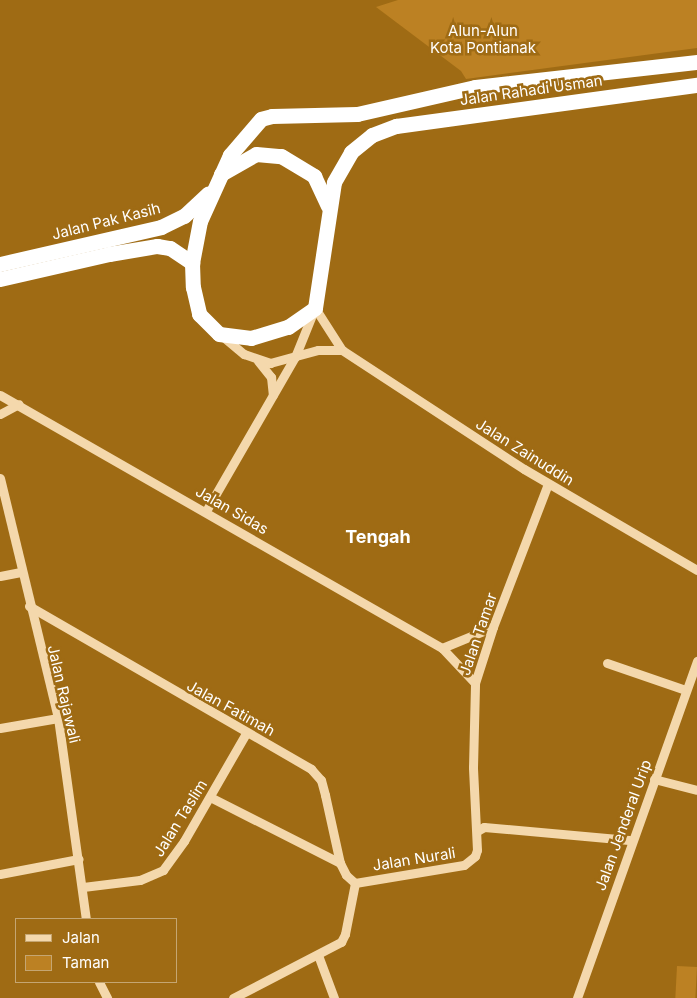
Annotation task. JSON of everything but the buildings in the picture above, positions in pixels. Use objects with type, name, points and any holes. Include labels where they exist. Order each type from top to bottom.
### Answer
[{"type":"highway","name":"Jalan Rahadi Usman","points":[[219,175],[240,140],[261,119],[272,116],[357,114],[475,87],[697,62]]},
{"type":"highway","name":"Jalan Rahadi Usman","points":[[328,206],[341,168],[351,152],[372,135],[396,126],[697,85]]},
{"type":"highway","points":[[256,154],[281,156],[314,176],[328,206],[315,308],[288,327],[267,335],[237,338],[220,334],[199,314],[193,287],[192,263],[200,221],[211,192],[219,175],[245,158],[256,154]]},
{"type":"highway","name":"Jalan Pak Kasih","points":[[0,264],[161,227],[184,216],[211,192]]},
{"type":"highway","name":"Jalan Pak Kasih","points":[[0,279],[109,254],[157,246],[170,248],[192,263]]},
{"type":"street","name":"Jalan Zainuddin","points":[[315,308],[342,350],[548,484],[697,570]]},
{"type":"street","points":[[206,511],[295,357],[315,308]]},
{"type":"street","points":[[220,334],[258,361],[271,377],[273,396]]},
{"type":"street","points":[[258,361],[278,362],[318,350],[342,350]]},
{"type":"street","name":"Jalan Sidas","points":[[2,395],[442,648],[475,683]]},
{"type":"street","points":[[0,414],[19,404]]},
{"type":"street","name":"Jalan Rajawali","points":[[0,478],[2,496],[58,718],[86,918]]},
{"type":"street","name":"Jalan Tamar","points":[[477,831],[473,767],[475,683],[493,628],[548,484]]},
{"type":"street","points":[[0,576],[21,572]]},
{"type":"street","name":"Jalan Fatimah","points":[[29,606],[311,769],[320,780],[340,863],[346,875],[355,883]]},
{"type":"street","points":[[442,648],[493,628]]},
{"type":"street","name":"Jalan Jenderal Urip","points":[[576,998],[631,840],[697,661]]},
{"type":"street","points":[[607,663],[686,690]]},
{"type":"street","points":[[0,728],[58,718]]},
{"type":"street","name":"Jalan Taslim","points":[[83,887],[140,880],[161,873],[210,797],[246,733]]},
{"type":"street","points":[[654,779],[697,790]]},
{"type":"street","points":[[210,797],[340,863]]},
{"type":"street","points":[[477,831],[484,826],[631,840]]},
{"type":"street","name":"Jalan Nurali","points":[[234,998],[250,995],[344,939],[355,883],[464,865],[478,850],[477,831]]},
{"type":"street","points":[[0,874],[79,859]]},
{"type":"street","points":[[318,955],[334,998]]},
{"type":"street","points":[[100,983],[108,998]]},
{"type":"green space","name":"Alun-Alun Kota Pontianak","points":[[398,0],[697,0],[697,48],[466,79],[461,71],[376,7]]},
{"type":"green space","points":[[677,966],[697,967],[695,998],[675,998]]},
{"type":"district","name":"Tengah","points":[[378,537]]}]
